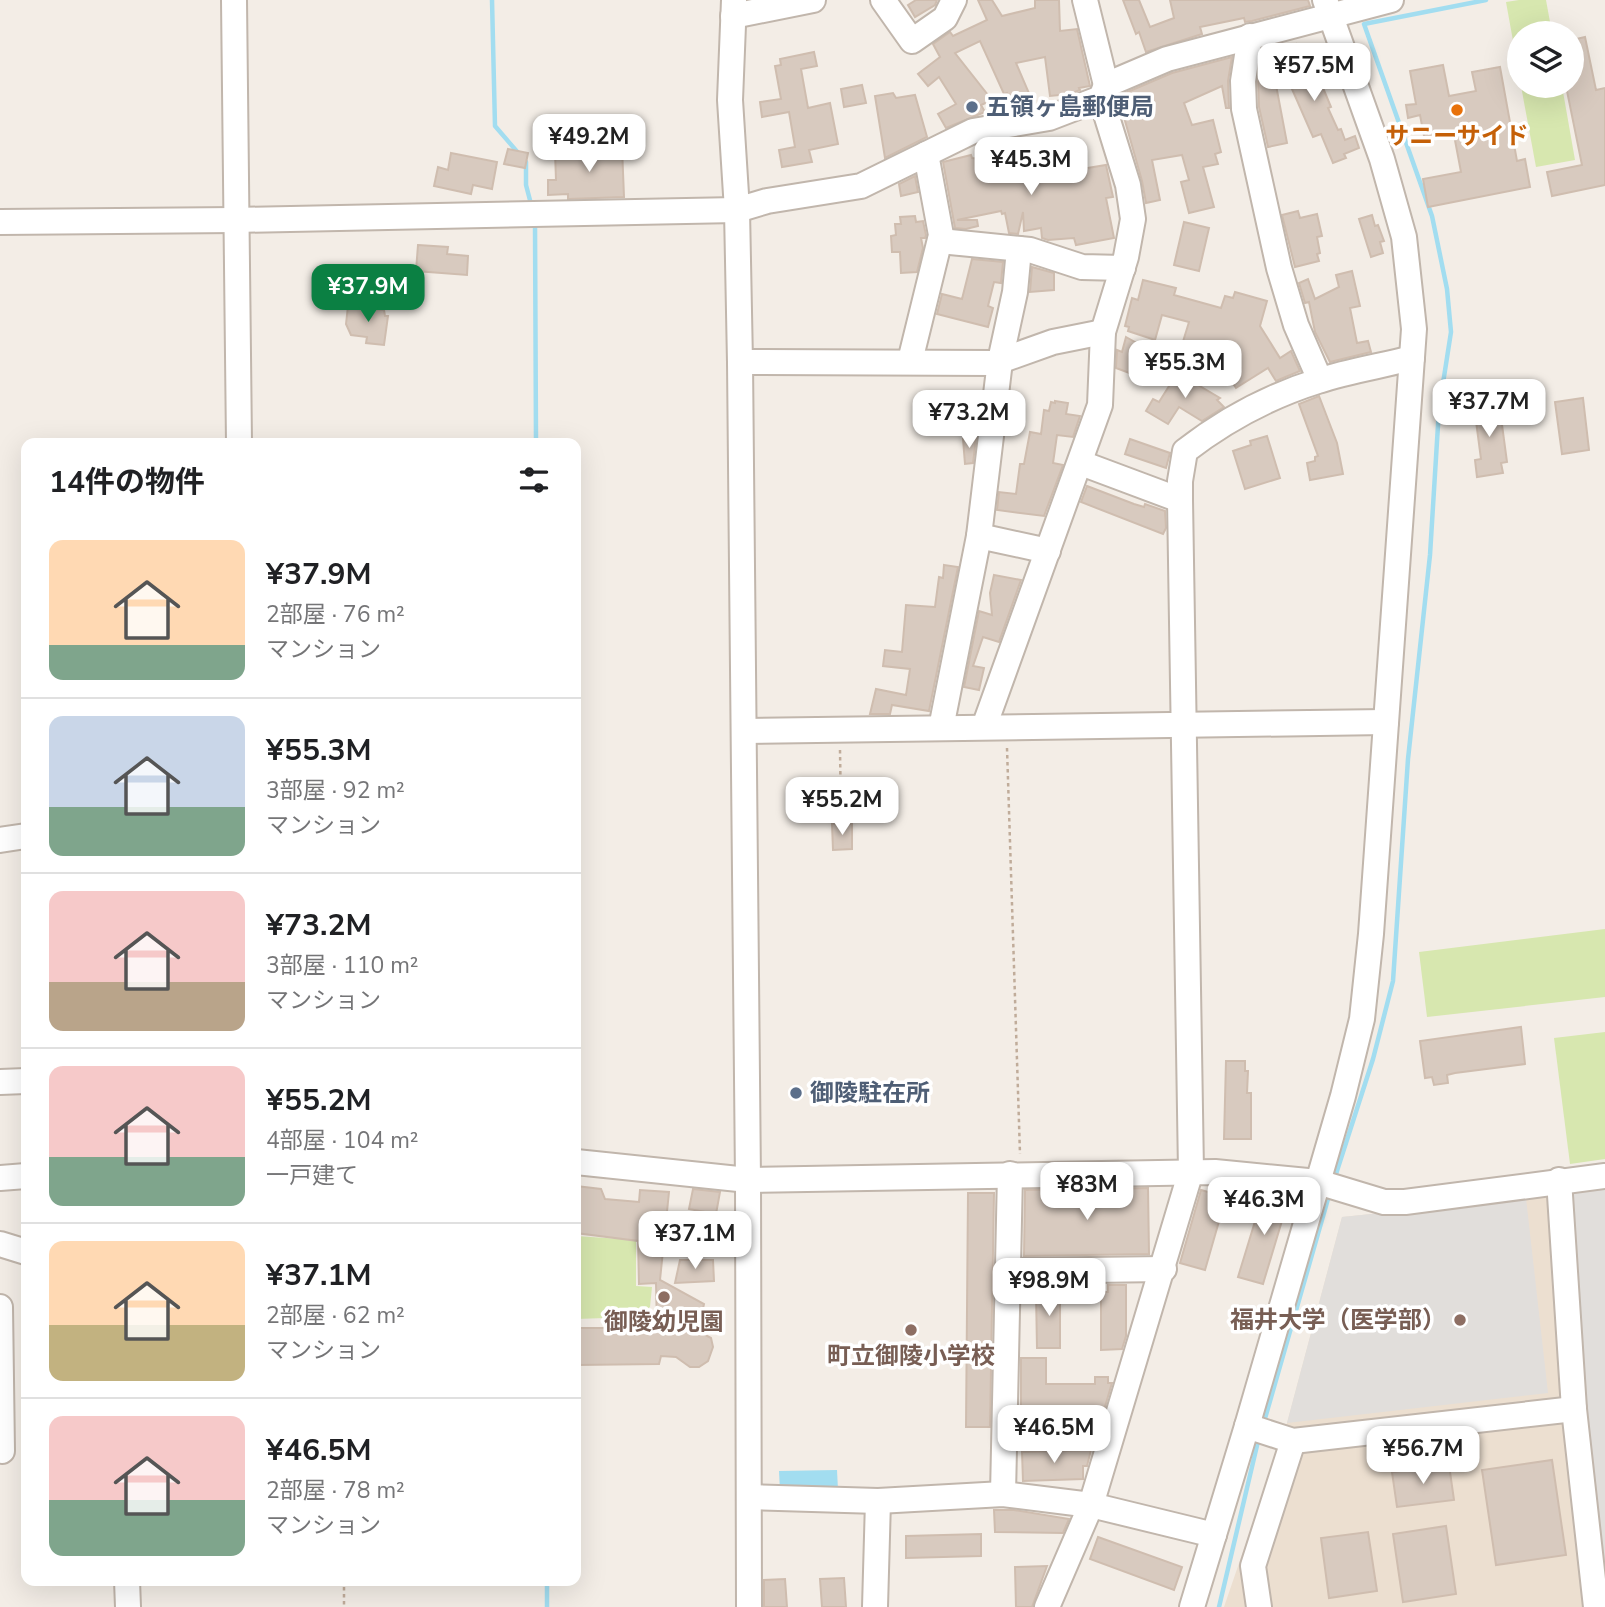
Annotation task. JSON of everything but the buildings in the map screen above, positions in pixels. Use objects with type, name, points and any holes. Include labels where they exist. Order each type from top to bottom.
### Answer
[{"type":"street","points":[[234,0],[239,438]]},
{"type":"street","points":[[748,1607],[744,731],[737,210],[730,100],[733,8],[813,0]]},
{"type":"street","points":[[883,0],[912,41],[945,18],[954,0]]},
{"type":"street","points":[[995,727],[1048,551],[1100,405],[1102,331],[1122,268],[1133,219],[1128,185],[1103,92],[1085,0]]},
{"type":"street","points":[[0,222],[737,210],[767,201],[861,186],[973,131],[1049,118],[1167,59],[1250,36],[1328,8],[1391,0]]},
{"type":"street","points":[[1192,1607],[1343,1096],[1362,1020],[1371,934],[1414,329],[1405,237],[1382,159],[1328,8]]},
{"type":"street","points":[[1250,36],[1243,81],[1244,109],[1279,268],[1296,325],[1320,380]]},
{"type":"street","points":[[910,361],[940,240],[926,154]]},
{"type":"street","points":[[940,240],[1030,250],[1082,267],[1122,268]]},
{"type":"street","points":[[941,728],[979,537],[999,361],[1015,292],[1019,249]]},
{"type":"street","points":[[740,362],[994,363],[1053,342],[1102,331]]},
{"type":"street","points":[[1046,1607],[1091,1505],[1164,1269],[1191,1171],[1180,500],[1185,451],[1215,428],[1273,397],[1320,380],[1412,358]]},
{"type":"street","points":[[1081,463],[1180,500]]},
{"type":"street","points":[[979,537],[1048,551]]},
{"type":"street","points":[[744,731],[1385,722]]},
{"type":"street","points":[[0,840],[21,837]]},
{"type":"street","points":[[0,1082],[21,1081]]},
{"type":"street","points":[[581,1163],[748,1180],[1191,1171],[1318,1182],[1384,1202],[1405,1202],[1605,1176]]},
{"type":"street","points":[[1003,1494],[1008,1271],[1015,1174]]},
{"type":"street","points":[[0,1178],[21,1176]]},
{"type":"street","points":[[1559,1181],[1574,1409],[1596,1607]]},
{"type":"street","points":[[0,1244],[21,1250]]},
{"type":"street","points":[[1008,1271],[1164,1269]]},
{"type":"street","points":[[0,1307],[2,1451]]},
{"type":"street","points":[[1247,1426],[1293,1441],[1574,1409]]},
{"type":"street","points":[[1259,1607],[1253,1566],[1293,1441]]},
{"type":"street","points":[[749,1497],[878,1501],[1003,1494],[1091,1505],[1214,1535]]},
{"type":"street","points":[[876,1607],[878,1501]]},
{"type":"street","points":[[127,1586],[128,1607]]},
{"type":"path","points":[[995,727],[1015,1174]]},
{"type":"path","points":[[840,729],[841,811]]},
{"type":"path","points":[[344,1586],[344,1607]]},
{"type":"shaded area","name":"福井大学（医学部）","points":[[1605,1187],[1605,1607],[1224,1607],[1287,1423],[1342,1217]]},
{"type":"shaded area","points":[[1605,1187],[1605,1565],[1556,1194]]},
{"type":"shaded area","points":[[1526,1198],[1548,1393],[1287,1423],[1342,1217]]},
{"type":"green space","points":[[1546,0],[1550,21],[1509,21],[1506,2]]},
{"type":"green space","points":[[1523,98],[1564,98],[1575,160],[1536,167]]},
{"type":"green space","points":[[1605,929],[1605,997],[1427,1017],[1419,952]]},
{"type":"green space","points":[[1605,1032],[1605,1159],[1570,1164],[1554,1038]]},
{"type":"green space","points":[[581,1236],[636,1240],[636,1286],[652,1287],[650,1307],[634,1317],[581,1319]]},
{"type":"water","points":[[837,1470],[838,1490],[780,1491],[779,1471]]},
{"type":"waterway","points":[[492,0],[495,126],[526,162],[526,185],[531,204]]},
{"type":"waterway","points":[[1335,1177],[1373,1059],[1393,981],[1408,759],[1430,555],[1439,409],[1451,332],[1447,289],[1432,216],[1364,24],[1486,0]]},
{"type":"waterway","points":[[535,223],[536,438]]},
{"type":"waterway","points":[[1264,1422],[1330,1192]]},
{"type":"waterway","points":[[1219,1607],[1259,1437]]},
{"type":"waterway","points":[[547,1586],[547,1607]]},
{"type":"place","name":"五領ヶ島郵便局","points":[[972,107]]},
{"type":"place","name":"サニーサイド","points":[[1457,110]]},
{"type":"place","name":"御陵駐在所","points":[[796,1093]]},
{"type":"place","name":"御陵幼児園","points":[[664,1297]]},
{"type":"place","name":"福井大学（医学部）","points":[[1460,1320]]},
{"type":"place","name":"町立御陵小学校","points":[[911,1330]]}]
